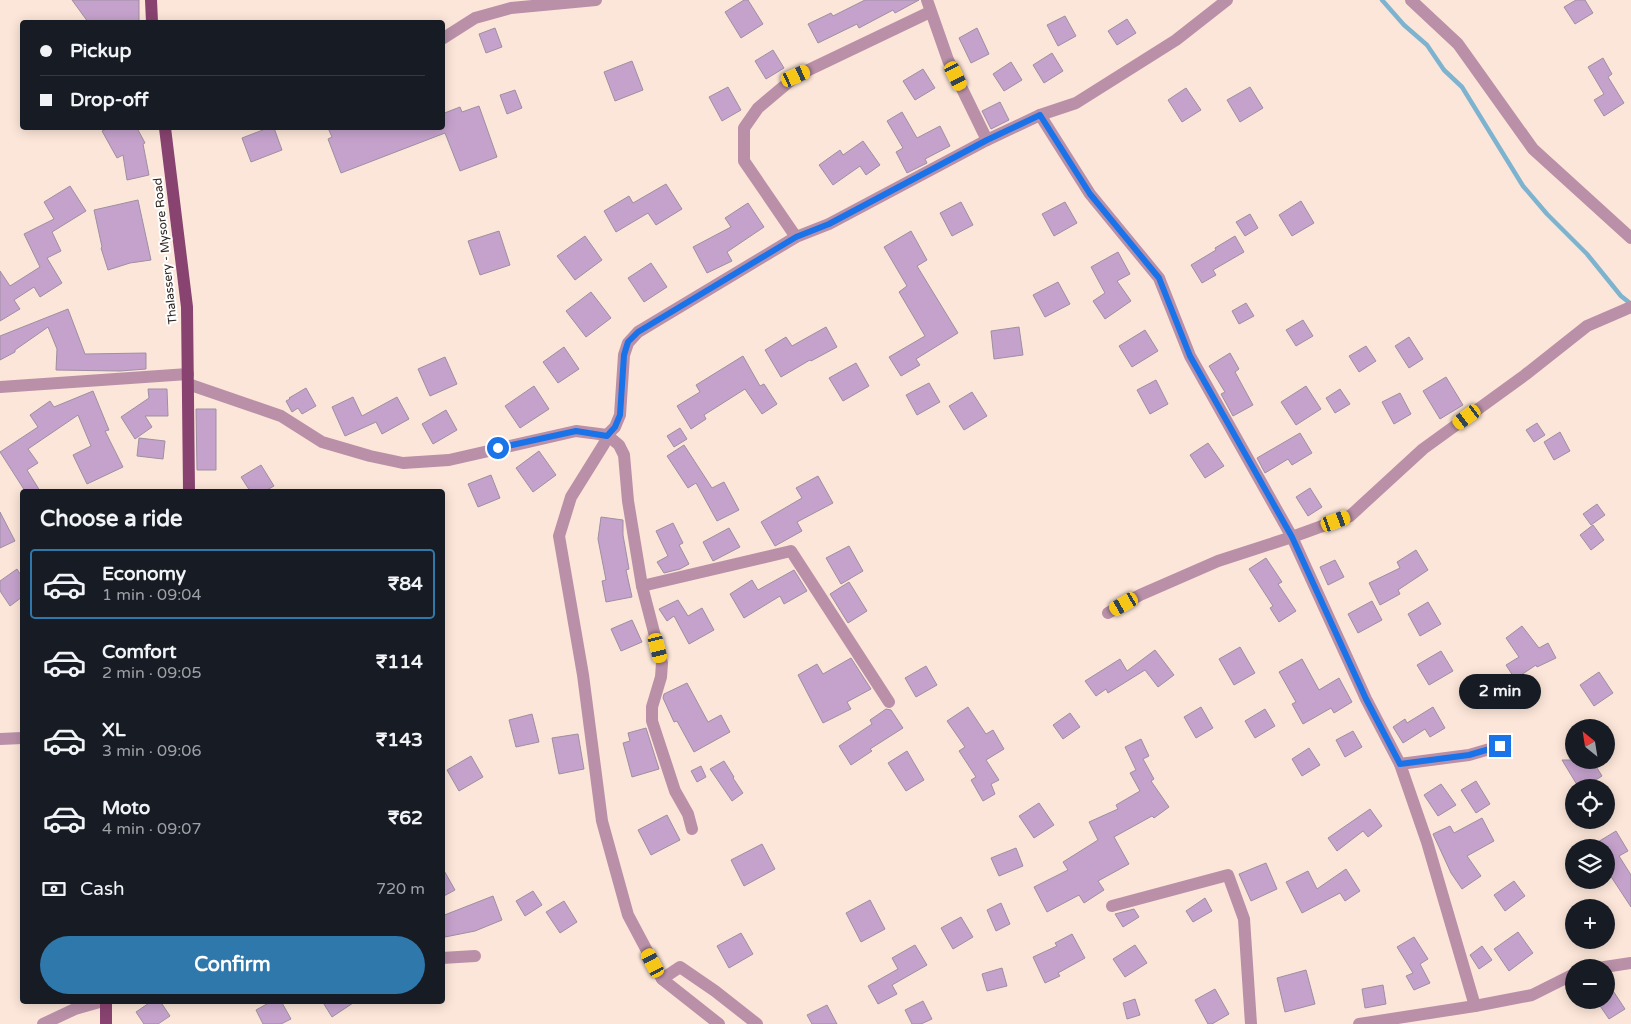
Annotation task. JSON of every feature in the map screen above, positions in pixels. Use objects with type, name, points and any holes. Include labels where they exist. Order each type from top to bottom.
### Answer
[{"type":"main road","points":[[151,0],[152,20]]},
{"type":"main road","name":"Thalassery - Mysore Road","points":[[165,130],[187,307],[189,489]]},
{"type":"main road","points":[[104,1004],[106,1024]]},
{"type":"street","points":[[445,37],[475,18],[511,8],[596,0]]},
{"type":"street","points":[[719,1024],[662,979],[628,915],[602,821],[583,675],[559,536],[571,497],[607,436],[615,427],[620,415],[624,355],[628,342],[638,332],[796,237],[829,224],[987,140],[1040,115],[1076,103],[1176,40],[1227,0]]},
{"type":"street","points":[[1411,0],[1458,44],[1533,149],[1631,238]]},
{"type":"street","points":[[796,237],[744,161],[744,128],[758,108],[796,76],[929,6],[948,60],[987,140]]},
{"type":"street","points":[[1040,115],[1090,194],[1159,278],[1190,356],[1292,537],[1366,699],[1400,764],[1427,842],[1475,1006]]},
{"type":"street","points":[[1108,613],[1140,595],[1218,560],[1292,537],[1350,516],[1423,449],[1587,326],[1631,307]]},
{"type":"street","points":[[0,387],[188,379],[281,416],[322,442],[370,456],[403,463],[449,460],[576,431],[607,436],[620,445],[624,455],[628,501],[642,586],[662,663],[661,677],[652,707],[652,721],[675,791],[688,814],[692,829]]},
{"type":"street","points":[[642,586],[791,551],[889,702]]},
{"type":"street","points":[[0,739],[20,738]]},
{"type":"street","points":[[1400,764],[1469,755],[1500,746]]},
{"type":"street","points":[[1112,906],[1228,875],[1244,920],[1251,1024]]},
{"type":"street","points":[[445,958],[474,956]]},
{"type":"street","points":[[1615,965],[1631,963]]},
{"type":"street","points":[[662,979],[680,967],[715,991],[757,1024]]},
{"type":"street","points":[[1359,1024],[1532,995],[1565,978]]},
{"type":"street","points":[[43,1024],[75,1009],[93,1004]]},
{"type":"building","points":[[72,0],[139,0],[139,20],[87,20]]},
{"type":"building","points":[[744,0],[748,0],[763,24],[741,38],[725,12]]},
{"type":"building","points":[[865,0],[919,0],[895,13],[893,10],[859,28],[857,24],[818,43],[808,24],[831,13],[833,16]]},
{"type":"building","points":[[1576,0],[1585,0],[1593,13],[1575,24],[1564,7]]},
{"type":"building","points":[[1065,16],[1076,36],[1058,46],[1047,25]]},
{"type":"building","points":[[1127,19],[1136,33],[1117,45],[1108,31]]},
{"type":"building","points":[[495,28],[502,47],[486,53],[479,34]]},
{"type":"building","points":[[977,28],[989,54],[971,63],[959,38]]},
{"type":"building","points":[[773,50],[784,68],[766,79],[755,61]]},
{"type":"building","points":[[1052,53],[1063,71],[1044,83],[1033,65]]},
{"type":"building","points":[[1603,58],[1612,74],[1608,77],[1624,103],[1604,116],[1594,100],[1604,94],[1588,67]]},
{"type":"building","points":[[632,61],[643,90],[615,101],[604,72]]},
{"type":"building","points":[[1011,62],[1022,80],[1004,91],[993,74]]},
{"type":"building","points":[[923,69],[935,88],[915,100],[903,81]]},
{"type":"building","points":[[728,87],[741,110],[722,121],[709,97]]},
{"type":"building","points":[[1250,87],[1263,108],[1240,122],[1227,100]]},
{"type":"building","points":[[1186,88],[1201,110],[1182,122],[1168,100]]},
{"type":"building","points":[[515,90],[522,108],[507,114],[500,95]]},
{"type":"building","points":[[1000,102],[1009,120],[991,129],[982,111]]},
{"type":"building","points":[[479,106],[497,157],[460,171],[445,133],[341,173],[328,139],[332,137],[329,130],[445,130],[445,113],[460,107],[462,112]]},
{"type":"building","points":[[902,112],[917,138],[940,126],[950,146],[925,159],[927,163],[907,173],[896,152],[903,148],[887,121]]},
{"type":"building","points":[[138,130],[145,143],[143,144],[149,175],[127,180],[123,155],[117,158],[102,131]]},
{"type":"building","points":[[263,130],[275,130],[282,150],[251,162],[242,138]]},
{"type":"building","points":[[863,141],[880,165],[866,175],[860,166],[833,185],[819,165],[840,150],[843,155]]},
{"type":"building","points":[[666,184],[682,209],[656,225],[648,213],[616,232],[604,211],[629,196],[633,203]]},
{"type":"building","points":[[70,186],[86,211],[52,232],[61,251],[47,258],[62,283],[40,297],[34,287],[14,300],[20,309],[0,321],[0,271],[10,286],[40,267],[24,234],[54,219],[44,202]]},
{"type":"building","points":[[138,200],[151,260],[130,263],[108,270],[101,248],[94,210]]},
{"type":"building","points":[[1301,201],[1314,223],[1292,236],[1279,215]]},
{"type":"building","points":[[961,202],[973,225],[952,236],[940,213]]},
{"type":"building","points":[[1065,202],[1077,223],[1054,236],[1042,214]]},
{"type":"building","points":[[748,203],[764,227],[727,252],[732,261],[707,273],[693,247],[731,227],[725,218]]},
{"type":"building","points":[[1250,214],[1258,228],[1245,236],[1236,222]]},
{"type":"building","points":[[499,231],[510,265],[480,275],[468,241]]},
{"type":"building","points":[[911,231],[927,260],[917,266],[958,333],[916,359],[920,365],[901,376],[889,357],[925,336],[899,292],[907,286],[884,247]]},
{"type":"building","points":[[585,236],[602,260],[575,280],[557,256]]},
{"type":"building","points":[[1235,236],[1244,252],[1213,270],[1216,275],[1202,283],[1191,265]]},
{"type":"building","points":[[1118,252],[1130,274],[1117,281],[1131,301],[1105,319],[1093,301],[1105,293],[1091,267]]},
{"type":"building","points":[[651,263],[667,287],[644,302],[628,278]]},
{"type":"building","points":[[1058,282],[1070,304],[1045,317],[1033,295]]},
{"type":"building","points":[[591,292],[611,318],[586,337],[566,311]]},
{"type":"building","points":[[1246,303],[1254,316],[1239,324],[1232,311]]},
{"type":"building","points":[[68,309],[85,354],[146,353],[146,369],[120,371],[56,370],[57,349],[48,327],[15,350],[15,352],[0,360],[0,336]]},
{"type":"building","points":[[1303,320],[1313,336],[1296,346],[1286,330]]},
{"type":"building","points":[[826,327],[837,347],[781,377],[765,350],[786,337],[792,346]]},
{"type":"building","points":[[1019,327],[1023,355],[994,359],[991,331]]},
{"type":"building","points":[[1145,330],[1158,351],[1132,367],[1119,346]]},
{"type":"building","points":[[1409,337],[1423,359],[1409,368],[1395,346]]},
{"type":"building","points":[[1366,346],[1376,361],[1359,372],[1349,356]]},
{"type":"building","points":[[564,347],[579,369],[558,383],[543,362]]},
{"type":"building","points":[[1230,353],[1239,369],[1235,372],[1253,405],[1233,416],[1221,394],[1225,392],[1209,366]]},
{"type":"building","points":[[743,356],[760,386],[764,384],[777,404],[762,414],[745,389],[704,415],[706,419],[691,429],[677,406],[700,392],[696,385]]},
{"type":"building","points":[[445,357],[457,384],[430,396],[418,369]]},
{"type":"building","points":[[856,363],[869,386],[843,401],[829,378]]},
{"type":"building","points":[[1446,377],[1463,405],[1440,419],[1423,391]]},
{"type":"building","points":[[1156,380],[1168,404],[1150,414],[1137,390]]},
{"type":"building","points":[[929,383],[940,402],[917,415],[906,395]]},
{"type":"building","points":[[534,386],[549,409],[520,428],[505,406]]},
{"type":"building","points":[[1306,386],[1321,409],[1296,425],[1281,402]]},
{"type":"building","points":[[306,388],[316,406],[302,414],[298,408],[292,412],[286,401]]},
{"type":"building","points":[[148,389],[167,389],[168,416],[145,416],[152,427],[135,439],[121,417],[149,398]]},
{"type":"building","points":[[1340,389],[1350,404],[1335,413],[1326,398]]},
{"type":"building","points":[[93,391],[109,430],[105,431],[123,467],[87,484],[73,455],[91,446],[78,415],[28,449],[38,463],[27,470],[39,489],[24,489],[0,452],[38,427],[30,415],[50,401],[54,407]]},
{"type":"building","points":[[972,392],[987,416],[964,430],[949,406]]},
{"type":"building","points":[[1400,393],[1411,414],[1394,424],[1382,402]]},
{"type":"building","points":[[353,397],[362,416],[397,397],[409,419],[382,434],[376,422],[345,436],[332,407]]},
{"type":"building","points":[[196,409],[216,409],[216,470],[197,470]]},
{"type":"building","points":[[446,410],[457,430],[433,444],[422,424]]},
{"type":"building","points":[[1537,423],[1545,435],[1534,442],[1526,430]]},
{"type":"building","points":[[680,428],[687,439],[674,447],[667,436]]},
{"type":"building","points":[[1560,432],[1570,451],[1554,460],[1544,442]]},
{"type":"building","points":[[1300,433],[1312,453],[1292,465],[1288,459],[1265,473],[1257,458]]},
{"type":"building","points":[[139,438],[165,441],[163,459],[137,456]]},
{"type":"building","points":[[1208,443],[1224,466],[1205,478],[1190,455]]},
{"type":"building","points":[[684,445],[712,488],[724,482],[739,510],[717,521],[696,483],[688,488],[667,456]]},
{"type":"building","points":[[539,451],[556,475],[533,492],[516,468]]},
{"type":"building","points":[[261,465],[274,486],[269,489],[249,489],[241,477]]},
{"type":"building","points":[[491,475],[500,498],[478,507],[468,484]]},
{"type":"building","points":[[818,476],[833,503],[797,522],[802,531],[775,546],[761,522],[802,498],[796,488]]},
{"type":"building","points":[[1310,488],[1322,507],[1308,516],[1296,497]]},
{"type":"building","points":[[1597,504],[1605,515],[1591,525],[1583,514]]},
{"type":"building","points":[[0,512],[15,541],[0,548]]},
{"type":"building","points":[[601,517],[623,520],[623,535],[629,569],[626,570],[632,597],[606,602],[602,581],[606,580],[598,539]]},
{"type":"building","points":[[673,523],[683,543],[679,545],[689,564],[680,569],[664,573],[657,562],[668,556],[656,531]]},
{"type":"building","points":[[1593,525],[1604,540],[1591,550],[1580,535]]},
{"type":"building","points":[[729,528],[740,547],[713,561],[703,542]]},
{"type":"building","points":[[849,546],[863,571],[841,584],[826,558]]},
{"type":"building","points":[[1416,550],[1428,570],[1398,590],[1400,594],[1380,605],[1369,583],[1400,568],[1397,562]]},
{"type":"building","points":[[1266,558],[1282,582],[1278,584],[1296,611],[1279,622],[1270,608],[1273,606],[1249,569]]},
{"type":"building","points":[[1335,560],[1344,577],[1328,585],[1320,567]]},
{"type":"building","points":[[17,569],[20,574],[20,598],[10,606],[0,591],[0,581]]},
{"type":"building","points":[[794,570],[807,591],[784,604],[780,596],[744,618],[730,594],[752,580],[758,590]]},
{"type":"building","points":[[849,582],[867,611],[848,623],[830,594]]},
{"type":"building","points":[[678,600],[688,616],[702,608],[714,630],[689,644],[674,616],[667,621],[659,609]]},
{"type":"building","points":[[1372,601],[1382,620],[1358,633],[1348,614]]},
{"type":"building","points":[[1428,602],[1441,624],[1420,636],[1408,614]]},
{"type":"building","points":[[632,620],[642,642],[621,651],[611,629]]},
{"type":"building","points":[[1522,626],[1539,648],[1548,643],[1556,658],[1537,667],[1536,665],[1515,679],[1506,665],[1519,657],[1506,638]]},
{"type":"building","points":[[1240,647],[1255,673],[1234,685],[1219,659]]},
{"type":"building","points":[[1155,650],[1174,675],[1158,687],[1145,670],[1108,693],[1106,689],[1096,696],[1085,681],[1120,659],[1127,671]]},
{"type":"building","points":[[1441,651],[1453,671],[1429,685],[1417,665]]},
{"type":"building","points":[[851,658],[871,689],[847,702],[851,709],[823,723],[798,675],[817,664],[823,674]]},
{"type":"building","points":[[1302,659],[1319,690],[1339,678],[1352,702],[1334,713],[1331,708],[1303,724],[1292,704],[1296,702],[1279,672]]},
{"type":"building","points":[[926,666],[937,685],[916,697],[905,678]]},
{"type":"building","points":[[1599,672],[1613,693],[1594,706],[1580,685]]},
{"type":"building","points":[[687,683],[708,722],[721,715],[730,732],[694,752],[677,721],[674,722],[663,698],[664,694]]},
{"type":"building","points":[[968,707],[986,734],[993,730],[1004,749],[986,760],[999,780],[991,784],[995,794],[983,801],[971,780],[976,777],[959,751],[965,747],[947,721]]},
{"type":"building","points":[[1201,707],[1213,728],[1196,738],[1184,717]]},
{"type":"building","points":[[1433,707],[1445,728],[1430,737],[1425,729],[1403,743],[1393,727],[1405,719],[1407,723]]},
{"type":"building","points":[[886,709],[891,710],[903,728],[870,749],[872,751],[851,765],[839,746],[872,724],[870,720]]},
{"type":"building","points":[[1265,709],[1275,726],[1255,738],[1245,721]]},
{"type":"building","points":[[1070,713],[1080,727],[1063,739],[1053,725]]},
{"type":"building","points":[[532,714],[539,742],[516,747],[509,720]]},
{"type":"building","points":[[646,728],[659,769],[632,777],[623,743],[630,741],[628,733]]},
{"type":"building","points":[[1353,731],[1362,747],[1345,757],[1336,740]]},
{"type":"building","points":[[578,734],[584,769],[559,774],[552,738]]},
{"type":"building","points":[[1141,739],[1149,756],[1143,759],[1154,779],[1151,781],[1169,807],[1154,818],[1152,816],[1114,837],[1129,864],[1098,881],[1104,890],[1084,903],[1079,895],[1047,912],[1034,887],[1068,870],[1063,862],[1098,840],[1089,822],[1118,809],[1116,805],[1140,791],[1130,773],[1136,770],[1125,747]]},
{"type":"building","points":[[1309,748],[1320,765],[1302,776],[1292,759]]},
{"type":"building","points":[[907,751],[924,780],[906,791],[888,763]]},
{"type":"building","points":[[471,756],[483,777],[459,791],[447,770]]},
{"type":"building","points":[[724,761],[743,793],[732,801],[710,769]]},
{"type":"building","points":[[701,766],[706,777],[697,782],[691,771]]},
{"type":"building","points":[[1567,769],[1598,769],[1602,776],[1597,779],[1574,779]]},
{"type":"building","points":[[1476,781],[1490,804],[1476,813],[1461,790]]},
{"type":"building","points":[[1441,784],[1456,805],[1438,816],[1424,795]]},
{"type":"building","points":[[1039,803],[1054,825],[1034,838],[1019,816]]},
{"type":"building","points":[[1370,809],[1382,826],[1368,837],[1363,831],[1337,851],[1328,838]]},
{"type":"building","points":[[667,815],[680,840],[651,855],[638,830]]},
{"type":"building","points":[[1482,818],[1494,841],[1467,856],[1481,876],[1462,889],[1451,873],[1433,834],[1450,826],[1454,833]]},
{"type":"building","points":[[1616,831],[1628,851],[1619,856],[1631,875],[1631,907],[1615,883],[1615,839],[1603,839]]},
{"type":"building","points":[[762,844],[775,869],[744,886],[731,860]]},
{"type":"building","points":[[1016,848],[1023,866],[999,876],[991,858]]},
{"type":"building","points":[[1266,863],[1277,889],[1251,901],[1239,874]]},
{"type":"building","points":[[1346,869],[1360,891],[1345,901],[1340,893],[1302,913],[1286,882],[1308,871],[1317,889]]},
{"type":"building","points":[[445,872],[455,890],[445,895]]},
{"type":"building","points":[[1514,881],[1525,896],[1505,911],[1494,895]]},
{"type":"building","points":[[533,891],[542,905],[525,916],[516,901]]},
{"type":"building","points":[[493,896],[502,920],[475,931],[445,937],[445,915]]},
{"type":"building","points":[[1205,898],[1212,911],[1193,922],[1186,911]]},
{"type":"building","points":[[870,900],[885,929],[861,942],[846,913]]},
{"type":"building","points":[[564,901],[577,922],[560,933],[546,912]]},
{"type":"building","points":[[1001,903],[1010,924],[996,931],[987,910]]},
{"type":"building","points":[[1134,909],[1139,917],[1123,927],[1115,914]]},
{"type":"building","points":[[961,917],[973,937],[953,949],[941,928]]},
{"type":"building","points":[[1518,932],[1533,953],[1509,971],[1494,949]]},
{"type":"building","points":[[741,933],[753,954],[729,968],[717,946]]},
{"type":"building","points":[[1072,934],[1085,958],[1058,973],[1060,976],[1045,983],[1033,957],[1057,946],[1055,943]]},
{"type":"building","points":[[1414,937],[1428,959],[1420,964],[1430,983],[1414,990],[1406,976],[1413,973],[1397,947]]},
{"type":"building","points":[[915,945],[927,965],[892,985],[897,994],[878,1004],[868,986],[898,969],[892,958]]},
{"type":"building","points":[[1135,945],[1147,963],[1125,977],[1113,959]]},
{"type":"building","points":[[1482,946],[1492,960],[1479,969],[1470,955]]},
{"type":"building","points":[[1002,968],[1007,986],[987,991],[982,974]]},
{"type":"building","points":[[1306,970],[1315,1004],[1285,1012],[1277,978]]},
{"type":"building","points":[[1383,985],[1386,1004],[1365,1008],[1362,989]]},
{"type":"building","points":[[1215,989],[1229,1014],[1212,1024],[1208,1024],[1195,1000]]},
{"type":"building","points":[[1615,994],[1625,1009],[1609,1019],[1602,1009],[1615,1009]]},
{"type":"building","points":[[1135,999],[1140,1015],[1127,1019],[1123,1003]]},
{"type":"building","points":[[923,1001],[932,1019],[921,1024],[912,1024],[905,1010]]},
{"type":"building","points":[[148,1004],[162,1004],[170,1016],[158,1024],[144,1024],[136,1012]]},
{"type":"building","points":[[267,1004],[283,1004],[291,1019],[281,1024],[263,1024],[256,1010]]},
{"type":"building","points":[[324,1004],[352,1004],[332,1017]]},
{"type":"building","points":[[827,1005],[837,1024],[812,1024],[807,1015]]},
{"type":"waterway","points":[[1382,0],[1404,25],[1427,45],[1444,70],[1462,87],[1523,186],[1547,214],[1587,254],[1621,296],[1631,304]]},
{"type":"route","points":[[498,448],[576,431],[607,436],[615,427],[620,415],[624,355],[628,342],[638,332],[796,237],[829,224],[987,140],[1040,115],[1090,194],[1159,278],[1190,356],[1292,537],[1366,699],[1400,764],[1469,755],[1500,746]]}]
